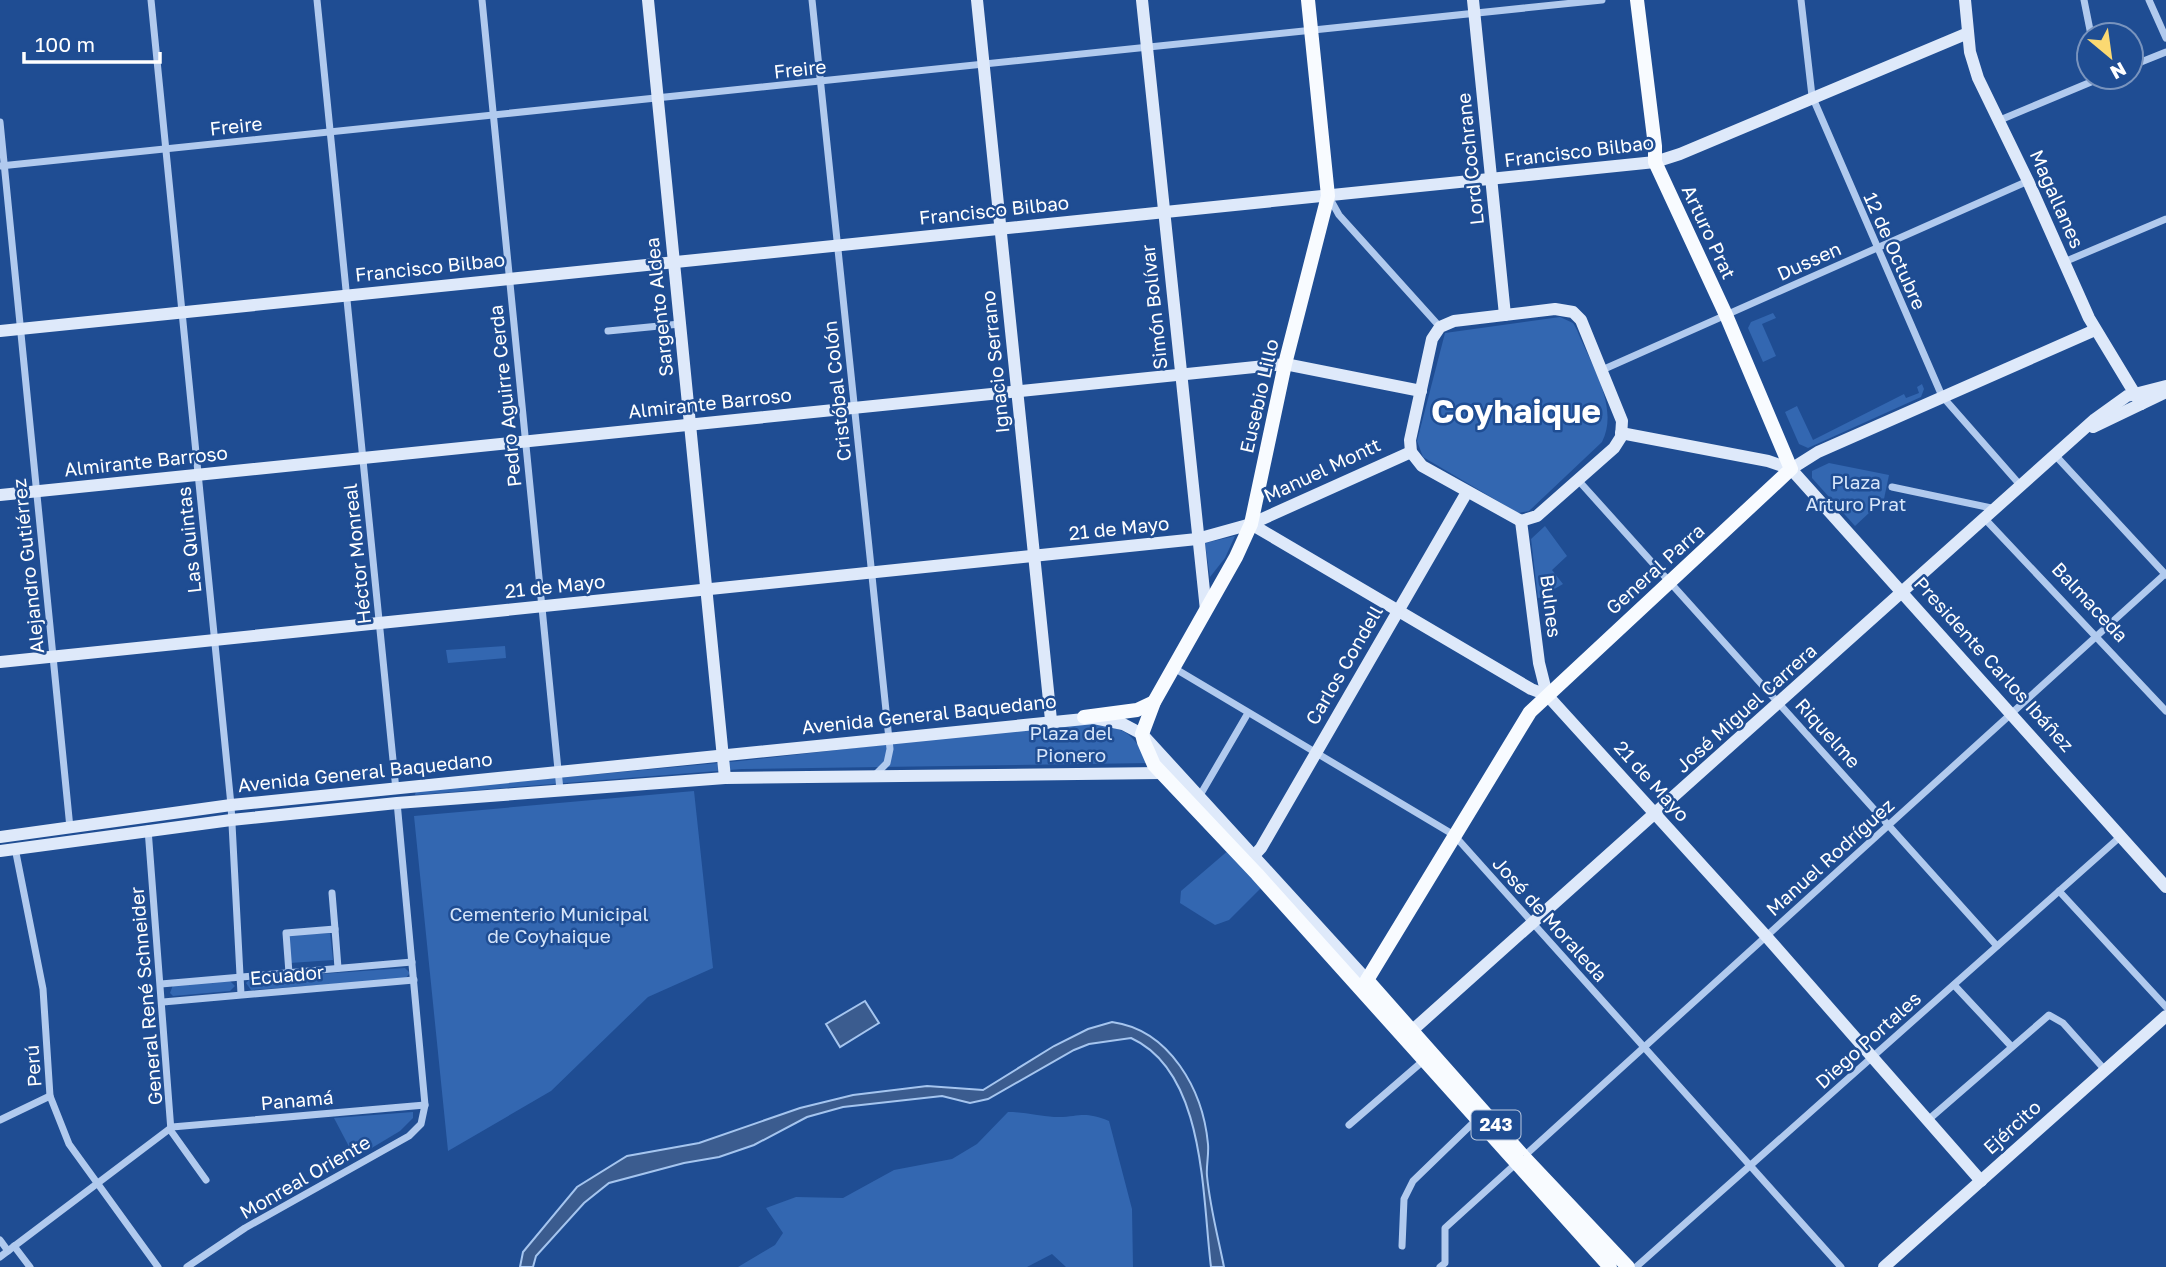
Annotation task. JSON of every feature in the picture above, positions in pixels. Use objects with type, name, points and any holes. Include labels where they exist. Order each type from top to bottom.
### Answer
[{"type":"main road","name":"Eusebio Lillo","points":[[1142,734],[1154,702],[1236,557],[1251,524],[1285,364],[1328,196],[1308,0]]},
{"type":"main road","name":"Arturo Prat","points":[[1636,0],[1655,162],[1726,315],[1791,469]]},
{"type":"main road","name":"General Parra","points":[[1367,980],[1525,719],[1547,695],[1791,469]]},
{"type":"main road","points":[[1084,717],[1137,710],[1154,702]]},
{"type":"main road","points":[[1142,734],[1148,755],[1161,773]]},
{"type":"main road","name":"Avenida General Baquedano","points":[[1161,773],[1250,860],[1349,980],[1408,1034],[1423,1061],[1476,1120],[1628,1267]]},
{"type":"main road","points":[[1349,980],[1367,980]]},
{"type":"main road","name":"Avenida General Baquedano","points":[[1367,980],[1408,1034],[1519,1159],[1609,1267]]},
{"type":"street","name":"Las Quintas","points":[[151,0],[231,805],[241,994]]},
{"type":"street","name":"Héctor Monreal","points":[[317,0],[425,1105]]},
{"type":"street","name":"Pedro Aguirre Cerda","points":[[482,0],[560,790]]},
{"type":"street","name":"Sargento Aldea","points":[[648,0],[725,778]]},
{"type":"street","name":"Cristóbal Colón","points":[[812,0],[889,758],[876,774]]},
{"type":"street","name":"Ignacio Serrano","points":[[977,0],[1051,720]]},
{"type":"street","name":"Simón Bolívar","points":[[1142,0],[1206,610]]},
{"type":"street","name":"Lord Cochrane","points":[[1473,0],[1505,315]]},
{"type":"street","name":"Freire","points":[[2,166],[1602,0]]},
{"type":"street","name":"12 de Octubre","points":[[1801,0],[1812,96],[1942,396],[2021,486]]},
{"type":"street","name":"Magallanes","points":[[1965,0],[1968,33],[1979,78],[2095,330],[2137,399]]},
{"type":"street","points":[[2084,0],[2088,21]]},
{"type":"street","points":[[2149,0],[2166,38]]},
{"type":"street","name":"Francisco Bilbao","points":[[0,331],[1492,181],[1655,162],[1680,154],[1812,96],[1968,33]]},
{"type":"street","points":[[2145,60],[2166,52]]},
{"type":"street","points":[[2000,120],[2075,89]]},
{"type":"street","name":"Alejandro Gutiérrez","points":[[0,122],[2,166],[21,329],[71,839]]},
{"type":"street","name":"Dussen","points":[[1602,370],[2028,181]]},
{"type":"street","points":[[1328,196],[1339,215],[1440,327]]},
{"type":"street","points":[[2064,262],[2166,219]]},
{"type":"street","points":[[1559,309],[1573,312],[1581,320],[1622,421],[1621,433],[1614,448],[1537,516],[1521,521],[1422,467],[1411,452],[1410,440],[1432,339],[1440,327],[1454,321],[1559,309]]},
{"type":"street","points":[[608,331],[680,324]]},
{"type":"street","name":"General Parra","points":[[1791,469],[1818,452],[2095,330]]},
{"type":"street","name":"Almirante Barroso","points":[[0,495],[1285,364],[1421,391]]},
{"type":"street","name":"José Miguel Carrera","points":[[2137,399],[2166,386]]},
{"type":"street","name":"José Miguel Carrera","points":[[1408,1034],[2080,433],[2115,404],[2166,393]]},
{"type":"street","points":[[1621,433],[1768,461],[1791,469]]},
{"type":"street","name":"Manuel Montt","points":[[1251,524],[1411,452]]},
{"type":"street","points":[[2056,455],[2166,575]]},
{"type":"street","name":"Presidente Carlos Ibáñez","points":[[1791,469],[2166,887]]},
{"type":"street","name":"Riquelme","points":[[1578,480],[1997,946]]},
{"type":"street","points":[[1892,487],[1996,509]]},
{"type":"street","name":"Carlos Condell","points":[[1250,860],[1467,492]]},
{"type":"street","name":"Balmaceda","points":[[1985,519],[2166,711]]},
{"type":"street","name":"Bulnes","points":[[1521,521],[1539,663],[1547,695]]},
{"type":"street","name":"21 de Mayo","points":[[0,662],[1197,539],[1251,524],[1514,679],[1547,695],[1766,936],[1981,1181]]},
{"type":"street","name":"Manuel Rodríguez","points":[[1440,1267],[1445,1263],[1445,1228],[2166,575]]},
{"type":"street","points":[[1514,679],[1530,674],[1539,663]]},
{"type":"street","name":"José de Moraleda","points":[[1173,668],[1454,835],[1840,1267]]},
{"type":"street","points":[[1199,797],[1248,713]]},
{"type":"street","name":"Avenida General Baquedano","points":[[6,835],[231,805],[1084,717],[1114,721],[1142,734],[1199,797],[1250,860],[1367,980]]},
{"type":"street","name":"Avenida General Baquedano","points":[[0,851],[148,829],[397,803],[725,778],[876,774],[1161,773]]},
{"type":"street","name":"General René Schneider","points":[[0,1257],[172,1127],[146,815]]},
{"type":"street","name":"Perú","points":[[6,835],[15,847],[43,989],[50,1096],[69,1144],[96,1185],[158,1267]]},
{"type":"street","name":"Diego Portales","points":[[1636,1267],[2121,836]]},
{"type":"street","points":[[2059,891],[2166,1007]]},
{"type":"street","points":[[332,894],[338,968]]},
{"type":"street","points":[[289,973],[286,933],[335,929]]},
{"type":"street","name":"Ecuador","points":[[161,984],[412,962]]},
{"type":"street","name":"Ecuador","points":[[163,1002],[414,980]]},
{"type":"street","points":[[1954,985],[2011,1046]]},
{"type":"street","points":[[1928,1120],[2039,1021],[2053,1015],[2105,1070]]},
{"type":"street","name":"Ejército","points":[[1884,1267],[2166,1016]]},
{"type":"street","points":[[1349,1125],[1423,1061]]},
{"type":"street","points":[[0,1120],[50,1096]]},
{"type":"street","name":"Panamá","points":[[172,1127],[425,1105]]},
{"type":"street","name":"Monreal Oriente","points":[[187,1267],[244,1228],[409,1136],[421,1124],[425,1105]]},
{"type":"street","points":[[1402,1246],[1404,1199],[1413,1181],[1476,1120]]},
{"type":"street","points":[[172,1127],[171,1131],[206,1180]]},
{"type":"street","points":[[0,1240],[30,1267]]},
{"type":"green space","points":[[1773,313],[1776,318],[1762,324],[1776,356],[1763,362],[1748,328],[1751,322]]},
{"type":"green space","points":[[1560,317],[1573,323],[1601,385],[1608,414],[1607,428],[1602,442],[1529,511],[1518,513],[1423,457],[1417,441],[1445,333]]},
{"type":"green space","points":[[1922,384],[1924,389],[1921,397],[1808,448],[1799,444],[1785,412],[1797,406],[1813,440],[1904,394],[1906,398],[1919,393],[1917,387]]},
{"type":"green space","name":"Plaza Arturo Prat","points":[[1829,463],[1889,475],[1884,499],[1855,526],[1812,478],[1812,471]]},
{"type":"green space","points":[[1545,526],[1567,556],[1552,570],[1563,584],[1551,591],[1553,596],[1538,598],[1531,539]]},
{"type":"green space","points":[[1235,536],[1225,558],[1210,577],[1205,543]]},
{"type":"green space","points":[[505,646],[506,658],[448,663],[446,650]]},
{"type":"green space","name":"Plaza del Pionero","points":[[1083,722],[1124,732],[1136,742],[1150,763],[742,769],[415,795],[416,791],[740,761]]},
{"type":"green space","name":"Cementerio Municipal de Coyhaique","points":[[694,791],[713,968],[648,997],[551,1091],[448,1151],[414,816]]},
{"type":"green space","points":[[1230,849],[1264,885],[1229,920],[1215,925],[1180,903],[1181,891]]},
{"type":"green space","points":[[330,933],[333,960],[290,963],[287,940],[290,935]]},
{"type":"green space","points":[[405,968],[410,973],[405,979],[251,990],[246,983],[250,979]]},
{"type":"green space","points":[[230,981],[235,986],[230,991],[173,996],[170,993],[173,985]]},
{"type":"green space","points":[[413,1112],[413,1118],[400,1131],[355,1158],[334,1118]]},
{"type":"green space","points":[[1008,1112],[1054,1117],[1086,1115],[1109,1121],[1132,1209],[1133,1267],[1066,1267],[1052,1254],[1027,1267],[738,1267],[775,1245],[783,1233],[766,1208],[796,1197],[843,1198],[894,1170],[952,1159],[977,1144]]},
{"type":"shaded area","points":[[865,1001],[879,1023],[840,1047],[826,1024]]},
{"type":"shaded area","points":[[1112,1022],[1133,1027],[1151,1037],[1167,1050],[1191,1084],[1205,1124],[1208,1188],[1224,1267],[1211,1267],[1202,1172],[1187,1107],[1174,1078],[1156,1055],[1131,1038],[1089,1044],[1074,1050],[988,1099],[970,1103],[942,1096],[843,1107],[807,1117],[754,1145],[719,1157],[684,1163],[609,1183],[584,1203],[536,1256],[533,1267],[520,1267],[523,1252],[577,1187],[627,1156],[699,1143],[800,1108],[853,1095],[927,1086],[983,1090],[1054,1046],[1088,1029]]},
{"type":"district","name":"Coyhaique","points":[[1516,411]]}]
